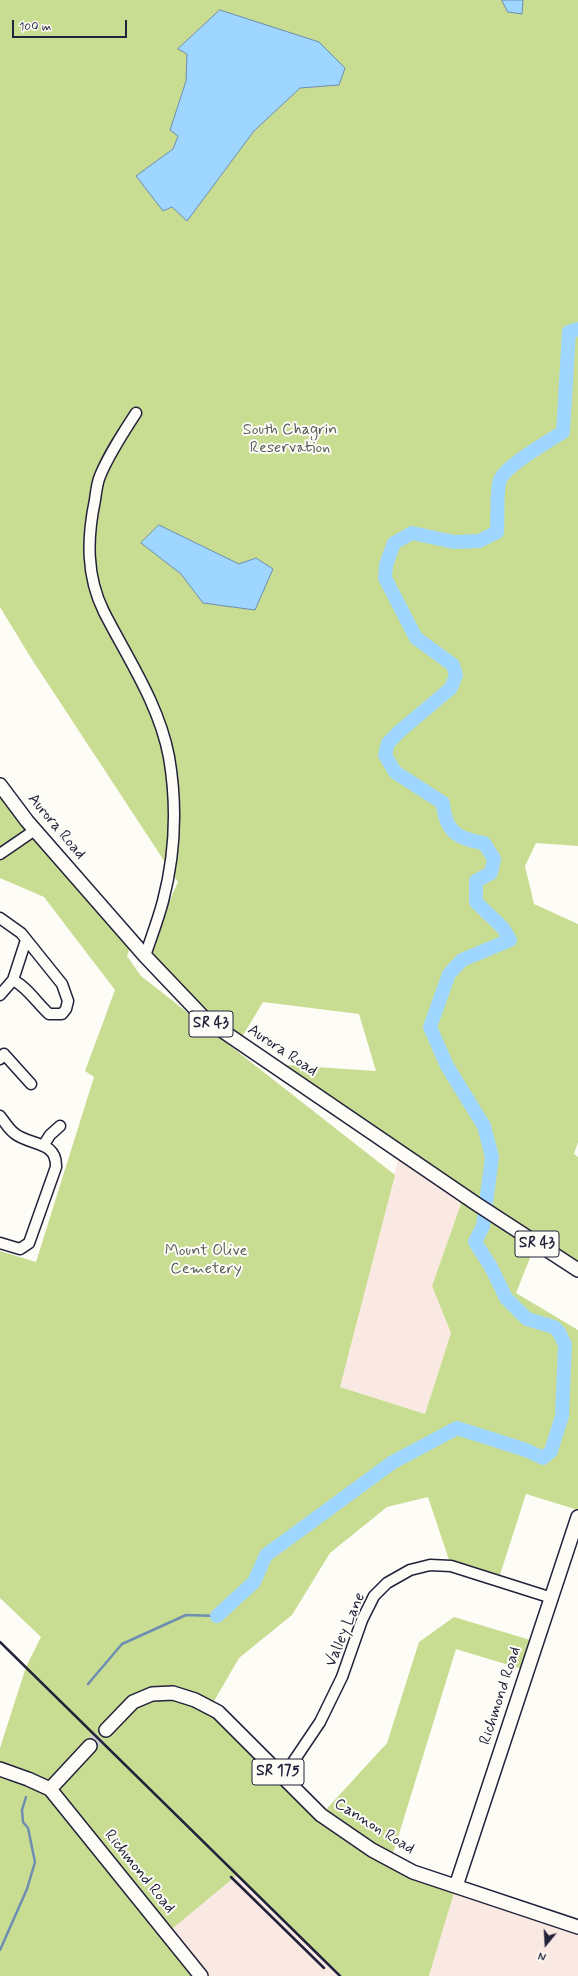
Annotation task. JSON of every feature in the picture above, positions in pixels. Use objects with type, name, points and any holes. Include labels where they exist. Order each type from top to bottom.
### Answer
[{"type":"main road","name":"Aurora Road","points":[[0,785],[35,830],[145,956],[205,1019],[475,1203],[578,1270]]},
{"type":"main road","name":"Richmond Road","points":[[456,1886],[578,1517]]},
{"type":"main road","name":"Cannon Road","points":[[106,1730],[133,1702],[152,1694],[173,1693],[194,1700],[218,1712],[321,1815],[366,1846],[413,1872],[578,1928]]},
{"type":"main road","points":[[0,1769],[50,1789],[90,1746]]},
{"type":"main road","name":"Richmond Road","points":[[50,1789],[201,1976]]},
{"type":"street","points":[[136,413],[118,441],[99,477],[88,536],[89,570],[103,610],[138,673],[155,710],[169,757],[174,811],[172,854],[163,902],[145,956]]},
{"type":"street","points":[[0,854],[35,830]]},
{"type":"street","points":[[0,918],[16,928],[62,984],[68,997],[66,1009],[62,1014],[49,1014],[24,988],[12,980]]},
{"type":"street","points":[[0,995],[12,980],[26,940]]},
{"type":"street","points":[[0,1059],[4,1054],[31,1084]]},
{"type":"street","points":[[0,1116],[14,1133],[43,1146],[54,1154],[56,1158],[56,1167],[33,1237],[29,1243],[20,1249],[0,1243]]},
{"type":"street","points":[[43,1146],[50,1135],[60,1126]]},
{"type":"street","name":"Valley Lane","points":[[283,1777],[320,1722],[342,1677],[362,1620],[374,1596],[387,1582],[410,1570],[430,1565],[451,1566],[552,1598]]},
{"type":"shaded area","points":[[400,1152],[464,1195],[432,1286],[451,1333],[425,1414],[340,1387]]},
{"type":"shaded area","points":[[237,1874],[340,1976],[201,1976],[167,1933]]},
{"type":"shaded area","points":[[456,1886],[578,1927],[578,1976],[429,1976]]},
{"type":"green space","points":[[0,0],[578,0],[578,846],[536,843],[525,866],[534,904],[578,924],[578,1142],[574,1154],[578,1157],[578,1270],[536,1243],[516,1293],[578,1330],[578,1510],[526,1494],[498,1581],[451,1566],[428,1497],[387,1507],[330,1553],[292,1615],[239,1658],[210,1708],[321,1815],[387,1743],[419,1642],[454,1617],[537,1642],[525,1670],[456,1649],[391,1860],[456,1886],[429,1976],[340,1976],[237,1875],[167,1933],[201,1976],[0,1976],[0,1748],[26,1667],[41,1637],[0,1598],[0,1251],[36,1262],[94,1077],[85,1071],[115,990],[44,897],[0,878],[0,785],[132,942],[127,956],[141,976],[395,1175],[340,1387],[425,1414],[451,1333],[432,1286],[464,1195],[271,1064],[376,1071],[359,1014],[263,1002],[239,1042],[145,956],[178,882],[31,658],[0,607]]},
{"type":"water","points":[[502,0],[523,0],[522,14],[508,12]]},
{"type":"water","points":[[220,10],[319,42],[345,68],[339,85],[300,88],[254,131],[187,221],[172,207],[163,211],[136,176],[173,149],[178,136],[170,130],[186,81],[187,54],[178,49]]},
{"type":"water","points":[[159,525],[239,564],[256,558],[273,569],[255,610],[203,603],[181,574],[141,543]]},
{"type":"waterway","points":[[217,1616],[254,1582],[266,1555],[393,1462],[457,1428],[526,1450],[543,1458],[551,1451],[562,1416],[565,1345],[559,1332],[554,1327],[527,1319],[506,1298],[491,1267],[475,1242],[483,1226],[492,1157],[484,1126],[447,1066],[430,1027],[449,974],[462,960],[510,940],[503,928],[476,902],[476,881],[491,873],[494,859],[484,843],[466,839],[454,832],[446,820],[443,803],[395,772],[385,755],[388,743],[451,688],[456,675],[453,665],[416,638],[385,578],[386,565],[394,543],[412,533],[454,542],[479,541],[497,532],[498,491],[500,480],[503,475],[518,461],[563,432],[569,332],[578,329]]},
{"type":"waterway","points":[[88,1684],[122,1644],[186,1615],[217,1616]]},
{"type":"waterway","points":[[0,1950],[27,1889],[35,1862],[28,1828],[23,1822],[22,1810],[26,1797]]},
{"type":"tunnel","points":[[90,1746],[106,1730]]},
{"type":"railway","points":[[0,1642],[340,1976]]},
{"type":"railway","points":[[231,1877],[324,1968]]},
{"type":"park label","name":"South Chagrin Reservation","points":[[290,440]]},
{"type":"park label","name":"Mount Olive Cemetery","points":[[206,1261]]}]
